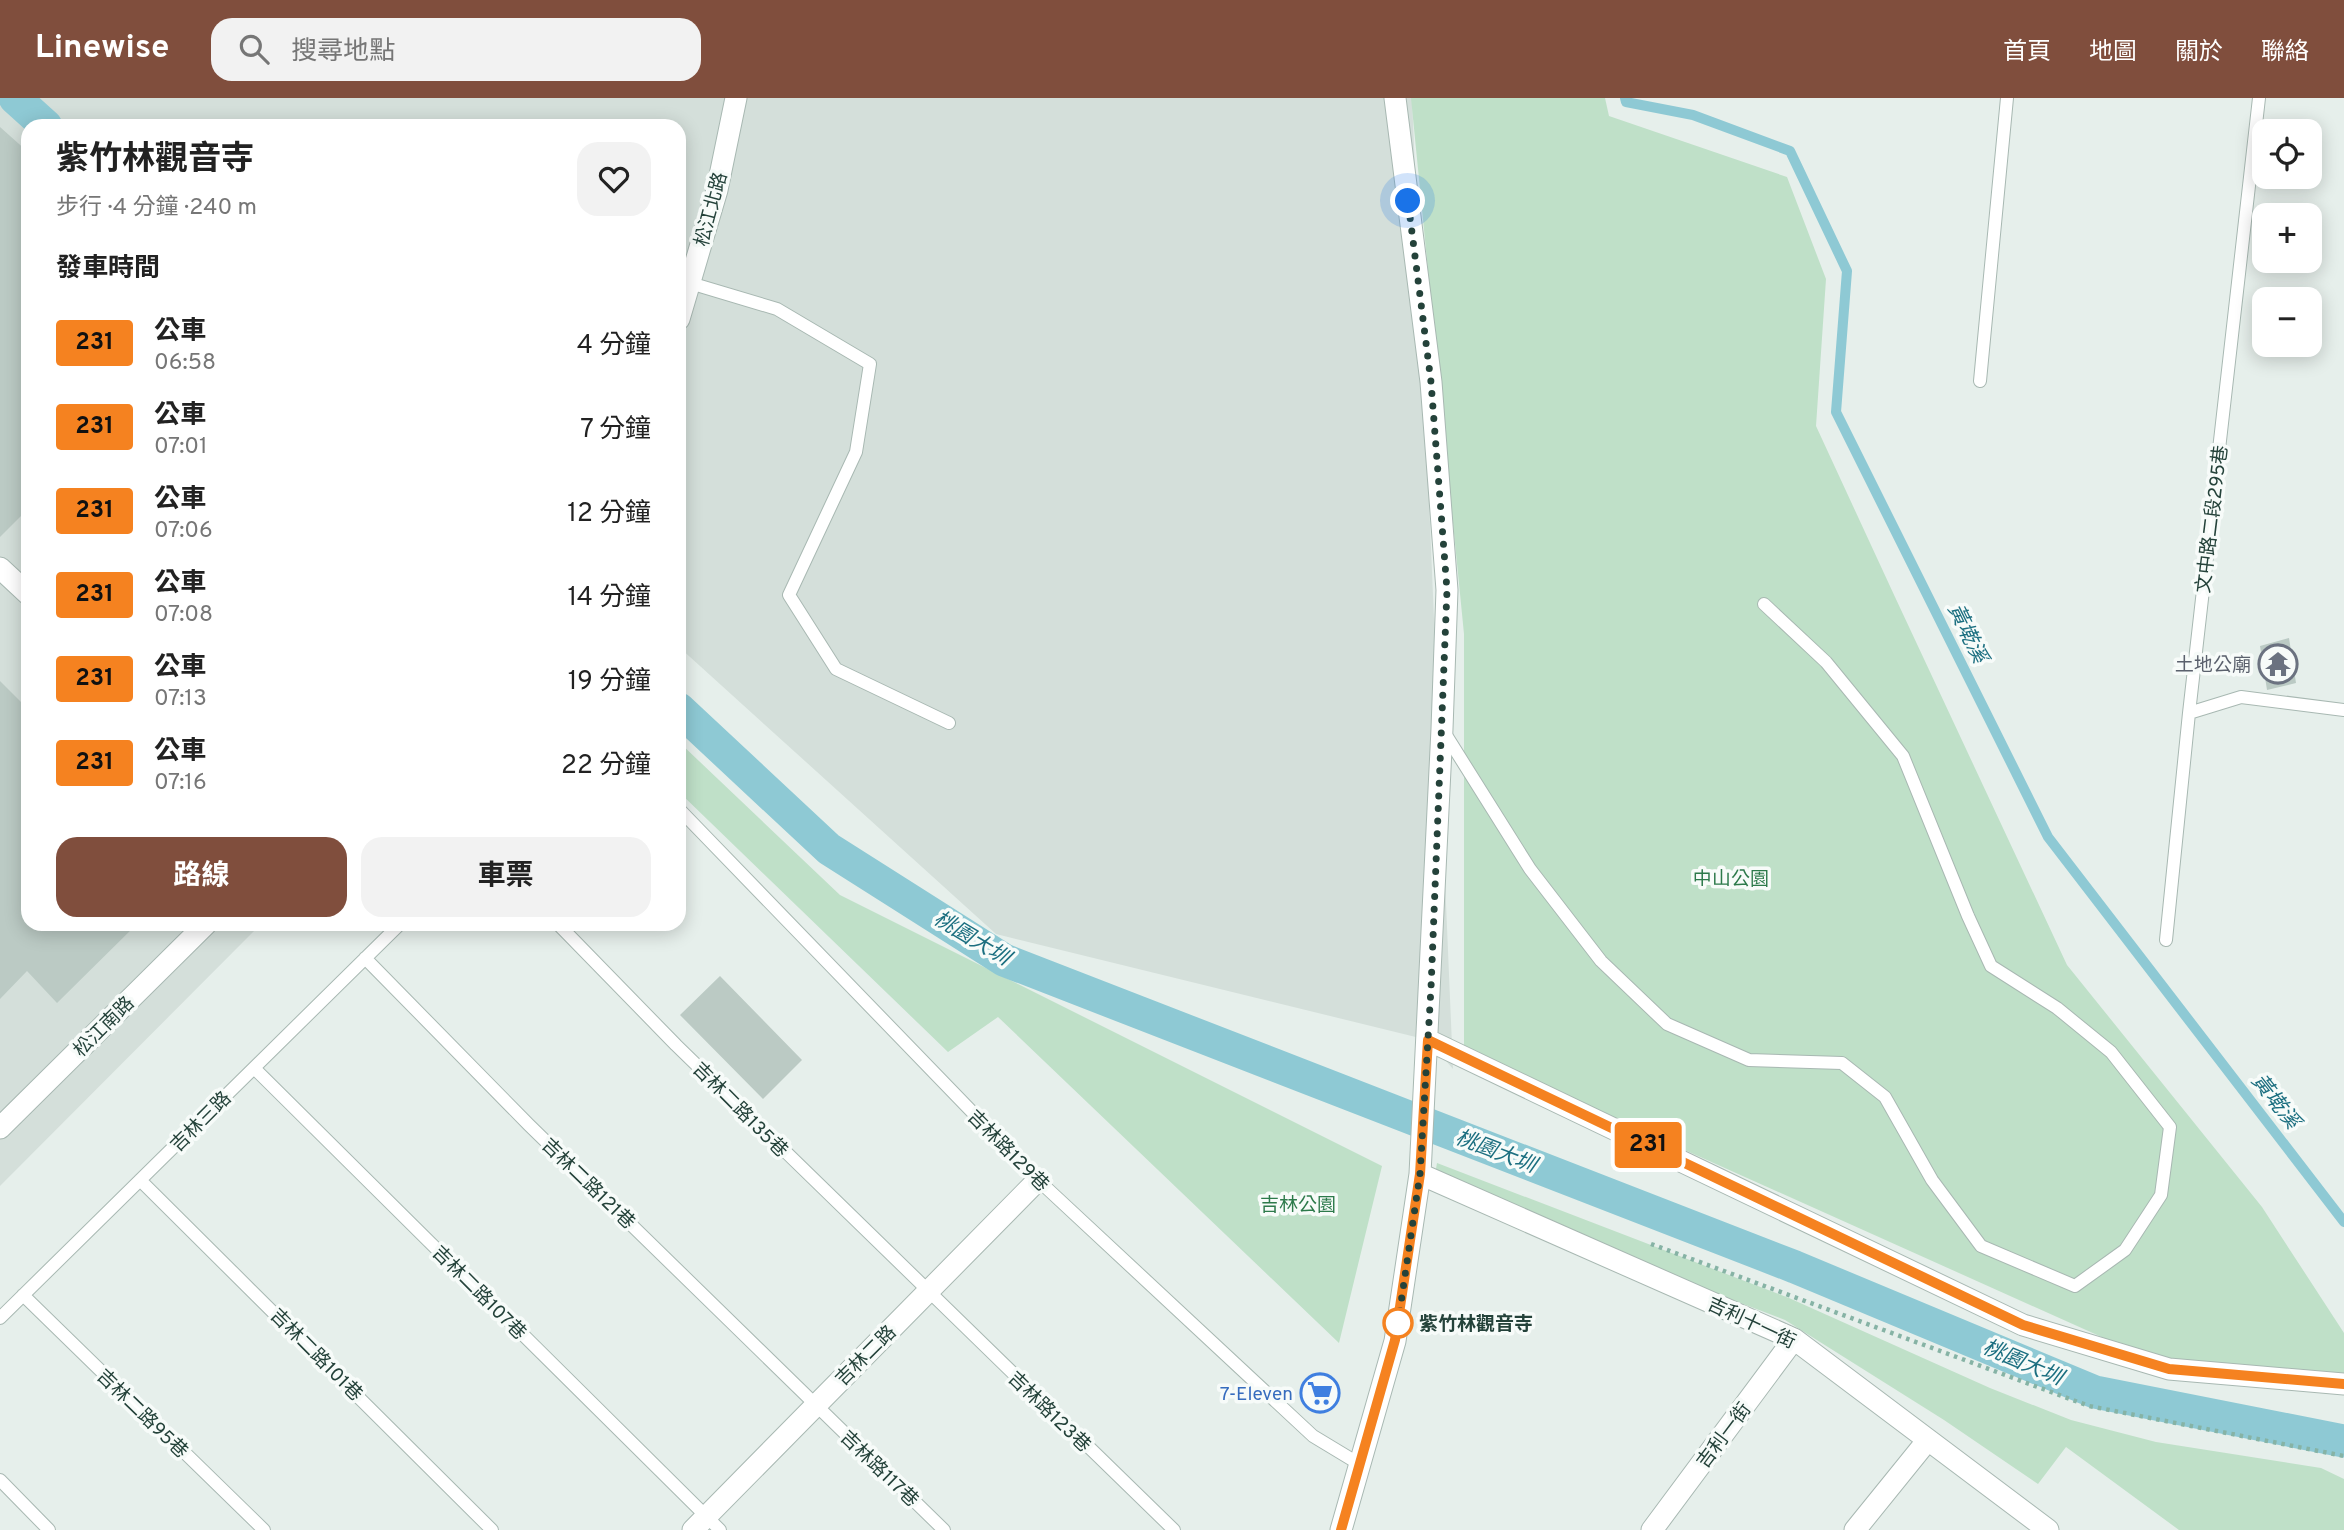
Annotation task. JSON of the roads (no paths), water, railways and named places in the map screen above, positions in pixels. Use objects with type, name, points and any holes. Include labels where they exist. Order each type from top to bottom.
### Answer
[{"type":"street","name":"松江北路","points":[[686,297],[717,190],[736,98]]},
{"type":"street","points":[[1341,1530],[1395,1340],[1420,1174],[1442,729],[1447,590],[1437,452],[1431,382],[1395,98]]},
{"type":"street","points":[[0,568],[21,588]]},
{"type":"street","name":"松江南路","points":[[0,1128],[199,931]]},
{"type":"street","points":[[1428,1040],[2023,1325],[2169,1369],[2344,1384]]},
{"type":"street","name":"吉利十一街","points":[[1420,1174],[1794,1339],[2048,1530]]},
{"type":"street","name":"吉林二路","points":[[706,1525],[816,1405],[1038,1180]]},
{"type":"street","name":"吉利一街","points":[[1652,1530],[1794,1339]]},
{"type":"street","points":[[1855,1530],[1927,1441]]},
{"type":"lane","points":[[1980,381],[2007,98]]},
{"type":"lane","name":"文中路二段295巷","points":[[2166,940],[2259,98]]},
{"type":"lane","points":[[690,284],[777,309],[870,364],[856,452],[789,595],[836,669],[949,723]]},
{"type":"lane","points":[[1442,729],[1538,879],[1601,961],[1667,1024],[1749,1060],[1842,1063],[1885,1097],[1932,1180],[1981,1246],[2076,1286],[2125,1250],[2161,1195],[2170,1127],[2111,1052],[2057,1009],[1992,966],[1968,916],[1903,757],[1826,662],[1765,604]]},
{"type":"lane","points":[[2189,713],[2241,697],[2344,710]]},
{"type":"lane","name":"吉林路129巷","points":[[686,816],[1038,1180],[1313,1436],[1361,1465]]},
{"type":"lane","name":"吉林三路","points":[[0,1318],[393,931]]},
{"type":"lane","name":"吉林二路135巷","points":[[565,931],[686,1055],[927,1292]]},
{"type":"lane","name":"吉林二路121巷","points":[[365,958],[529,1125],[816,1405]]},
{"type":"lane","name":"吉林二路107巷","points":[[254,1068],[706,1525]]},
{"type":"lane","name":"吉林二路101巷","points":[[140,1180],[492,1530]]},
{"type":"lane","name":"吉林路123巷","points":[[927,1292],[1174,1530]]},
{"type":"lane","name":"吉林二路95巷","points":[[23,1295],[264,1530]]},
{"type":"lane","name":"吉林路117巷","points":[[816,1405],[944,1530]]},
{"type":"lane","points":[[0,1480],[49,1530]]},
{"type":"waterway","name":"桃園大圳","points":[[15,98],[38,119]]},
{"type":"waterway","name":"黃墘溪","points":[[1625,98],[1626,102],[1693,115],[1790,151],[1847,271],[1836,412],[2048,837],[2344,1222]]},
{"type":"waterway","name":"桃園大圳","points":[[686,716],[829,849],[1004,960],[1795,1267],[2095,1392],[2344,1441]]},
{"type":"place","name":"土地公廟","points":[[2278,664]]},
{"type":"place","name":"紫竹林觀音寺","points":[[1398,1323]]},
{"type":"place","name":"7-Eleven","points":[[1320,1393]]},
{"type":"park label","name":"中山公園","points":[[1731,878]]},
{"type":"park label","name":"吉林公園","points":[[1298,1204]]}]
